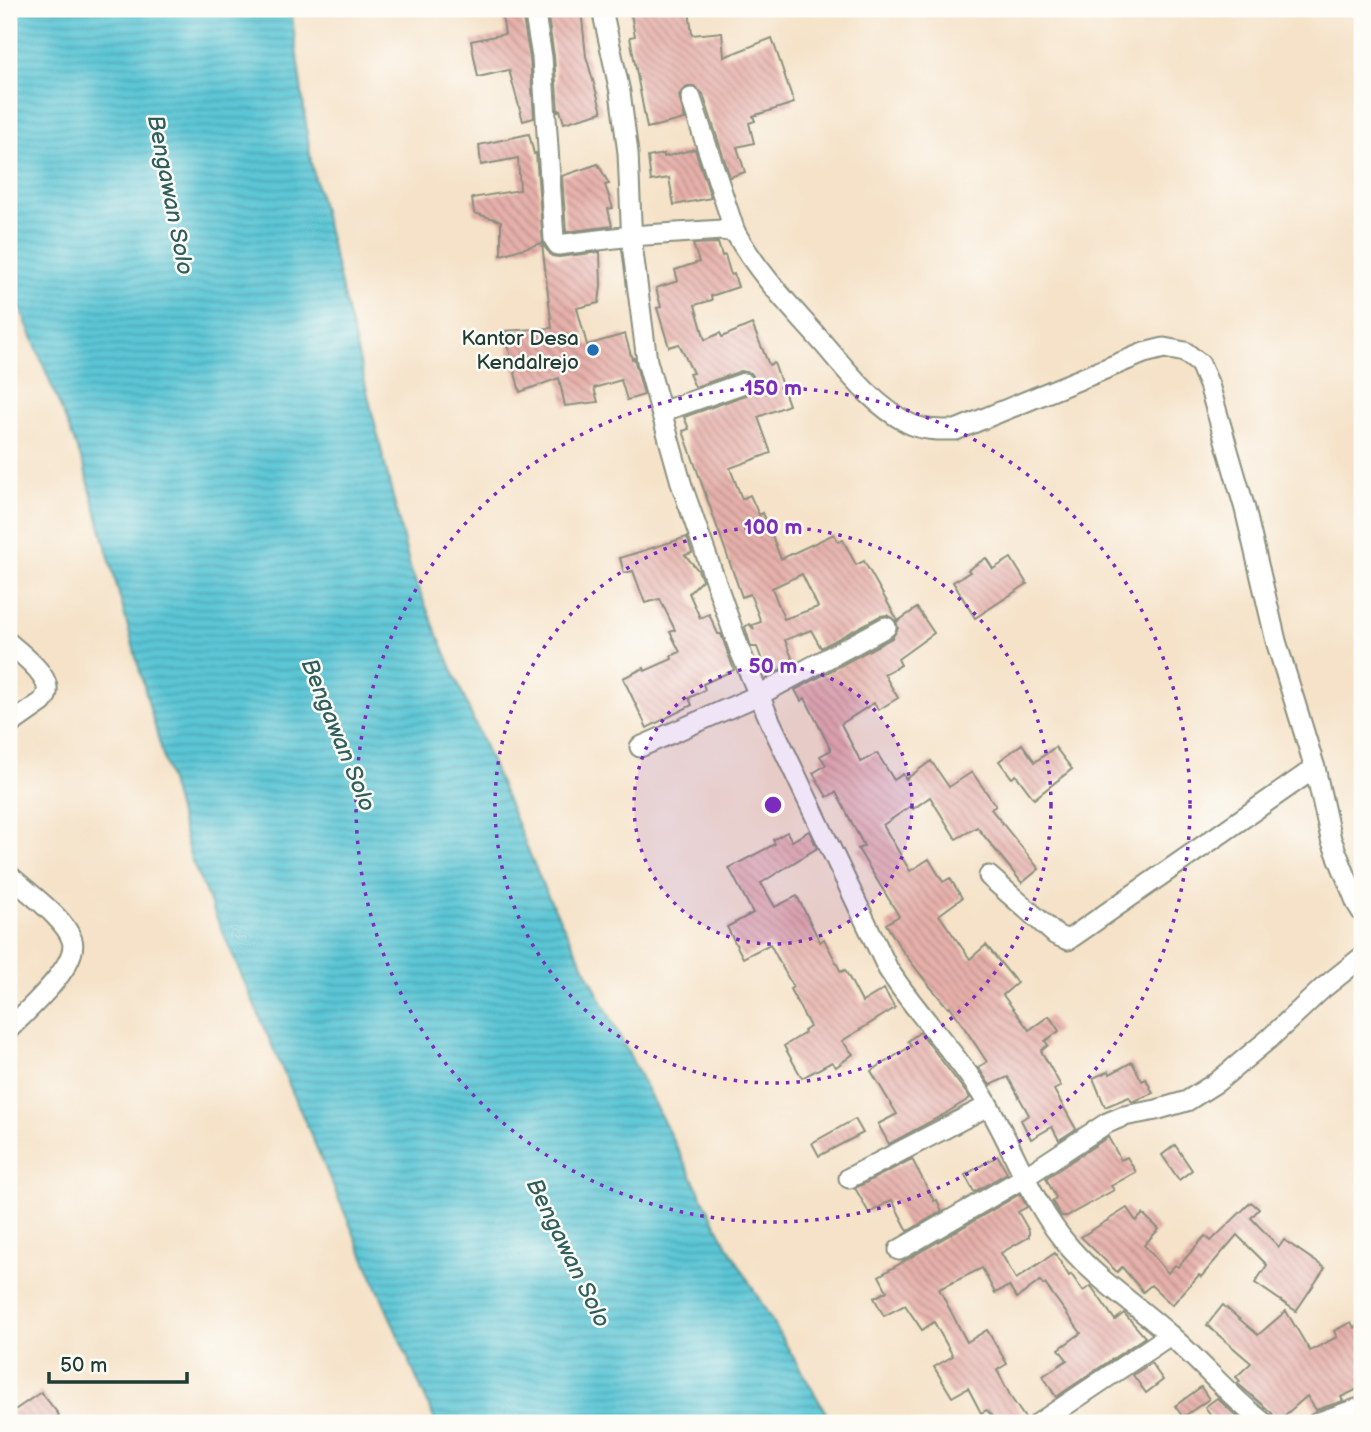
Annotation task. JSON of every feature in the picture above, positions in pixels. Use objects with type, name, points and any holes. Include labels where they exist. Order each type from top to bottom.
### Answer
[{"type":"street","points":[[534,9],[541,57],[554,239],[558,245],[631,236],[722,230],[735,232]]},
{"type":"street","points":[[602,9],[620,92],[628,153],[631,236],[647,362],[681,486],[758,695],[888,970],[907,998],[958,1060],[988,1106],[1035,1200],[1071,1250],[1109,1286],[1170,1335],[1264,1423]]},
{"type":"street","points":[[691,98],[735,232],[749,256],[774,289],[861,387],[909,424],[929,430],[956,430],[1144,353],[1164,348],[1185,352],[1200,364],[1209,385],[1241,497],[1276,641],[1315,768],[1331,839],[1362,912]]},
{"type":"street","points":[[661,412],[744,383]]},
{"type":"street","points":[[640,747],[758,695],[886,627]]},
{"type":"street","points":[[9,643],[45,678],[48,688],[46,698],[42,702],[9,725]]},
{"type":"street","points":[[989,876],[1056,935],[1068,940],[1315,768]]},
{"type":"street","points":[[9,875],[60,921],[72,940],[73,955],[66,968],[9,1029]]},
{"type":"street","points":[[899,1250],[1025,1177],[1107,1123],[1124,1116],[1187,1101],[1270,1038],[1322,989],[1362,957]]},
{"type":"street","points":[[849,1178],[988,1106]]},
{"type":"street","points":[[1039,1423],[1170,1335]]},
{"type":"street","points":[[1317,1423],[1357,1414]]},
{"type":"water","name":"Bengawan Solo","points":[[9,9],[291,9],[311,162],[411,571],[544,888],[721,1234],[832,1423],[436,1423],[191,859],[84,466],[9,280]]},
{"type":"building","points":[[501,9],[517,9],[517,14],[522,13],[530,58],[534,118],[523,121],[509,70],[478,77],[471,41],[505,34]]},
{"type":"building","points":[[581,9],[586,56],[602,112],[564,123],[560,110],[558,111],[547,11]]},
{"type":"building","points":[[630,9],[689,9],[692,35],[722,32],[724,57],[772,38],[794,103],[753,116],[755,121],[749,123],[754,143],[737,147],[745,172],[730,177],[703,94],[694,86],[687,87],[679,95],[685,119],[647,128],[630,37],[635,36]]},
{"type":"building","points":[[529,134],[534,154],[536,153],[543,245],[552,256],[559,257],[600,252],[599,303],[577,308],[587,345],[625,334],[644,395],[627,400],[621,380],[594,388],[598,402],[565,406],[559,378],[520,392],[504,331],[552,328],[542,243],[501,255],[501,221],[474,213],[472,198],[520,190],[518,158],[481,165],[479,145]]},
{"type":"building","points":[[695,149],[711,198],[674,205],[669,178],[651,181],[648,157],[664,154],[664,157]]},
{"type":"building","points":[[598,164],[609,184],[605,185],[613,208],[608,209],[612,226],[566,232],[562,176]]},
{"type":"building","points":[[718,243],[738,287],[711,296],[712,300],[695,305],[705,340],[720,333],[722,337],[752,324],[769,365],[774,363],[789,405],[758,417],[771,453],[730,468],[742,499],[750,495],[759,515],[763,513],[781,559],[834,534],[838,542],[843,540],[856,565],[864,561],[898,621],[917,608],[934,633],[898,659],[901,665],[884,674],[898,698],[878,710],[874,703],[841,724],[861,762],[877,753],[894,780],[903,774],[906,779],[931,761],[949,787],[972,772],[996,806],[991,809],[1039,869],[1022,883],[977,827],[956,839],[930,797],[883,825],[910,871],[929,859],[943,882],[950,878],[962,898],[939,915],[970,959],[986,945],[1017,983],[1003,995],[1029,1030],[1049,1016],[1059,1031],[1045,1041],[1048,1045],[1041,1051],[1061,1086],[1054,1090],[1076,1129],[1059,1140],[1052,1127],[1031,1139],[1021,1120],[1029,1115],[1008,1077],[990,1085],[978,1067],[987,1062],[950,1006],[948,1008],[928,984],[886,924],[899,916],[858,849],[864,846],[836,792],[827,797],[813,773],[826,765],[820,756],[831,750],[805,698],[801,701],[795,690],[892,638],[898,628],[896,621],[887,615],[880,616],[821,648],[811,630],[785,640],[794,663],[768,676],[757,647],[751,647],[745,627],[749,624],[754,629],[752,625],[761,622],[750,594],[742,597],[683,431],[689,429],[684,417],[749,394],[756,386],[756,380],[751,373],[741,371],[695,387],[689,374],[693,373],[679,344],[669,347],[657,308],[661,307],[656,288],[678,281],[675,270],[699,262],[693,244]],"holes":[[[802,574],[818,607],[784,619],[772,588]]]},
{"type":"building","points":[[687,537],[692,553],[685,555],[698,570],[702,580],[689,593],[700,618],[709,614],[718,634],[721,634],[734,670],[703,684],[705,690],[689,698],[692,705],[647,728],[623,678],[672,659],[671,656],[680,652],[670,632],[675,630],[660,599],[645,603],[633,571],[624,573],[620,558]]},
{"type":"building","points":[[986,558],[993,569],[1011,558],[1027,584],[975,618],[953,582]]},
{"type":"building","points":[[1022,744],[1035,762],[1055,747],[1072,769],[1034,799],[1016,775],[1012,778],[999,761]]},
{"type":"building","points":[[809,831],[817,848],[761,883],[775,907],[797,896],[820,942],[824,939],[841,972],[845,970],[862,1002],[884,989],[895,1008],[842,1041],[853,1054],[836,1067],[832,1062],[802,1078],[784,1046],[810,1027],[790,989],[793,987],[770,944],[743,958],[727,927],[753,913],[729,868],[775,844],[773,840],[787,832],[792,841]]},
{"type":"building","points":[[920,1032],[970,1098],[889,1144],[878,1124],[897,1114],[871,1071],[911,1046],[908,1041]]},
{"type":"building","points":[[1132,1062],[1142,1081],[1146,1079],[1153,1093],[1132,1102],[1129,1097],[1105,1107],[1093,1078],[1109,1071],[1110,1074]]},
{"type":"building","points":[[855,1119],[863,1133],[819,1156],[812,1143]]},
{"type":"building","points":[[1108,1137],[1121,1160],[1127,1157],[1136,1172],[1111,1186],[1114,1190],[1067,1216],[1061,1216],[1052,1201],[1056,1198],[1046,1178]]},
{"type":"building","points":[[1175,1145],[1192,1170],[1179,1180],[1162,1155]]},
{"type":"building","points":[[998,1156],[1007,1173],[974,1192],[965,1175]]},
{"type":"building","points":[[912,1159],[942,1211],[908,1231],[892,1200],[869,1213],[855,1188]]},
{"type":"building","points":[[1020,1194],[1027,1207],[1018,1212],[1029,1231],[1029,1237],[1001,1253],[1016,1279],[1055,1253],[1069,1276],[1071,1274],[1083,1291],[1091,1286],[1115,1320],[1124,1313],[1145,1337],[1056,1397],[1043,1376],[1067,1360],[1059,1349],[1081,1333],[1045,1284],[1040,1281],[1017,1298],[1009,1286],[995,1293],[982,1268],[939,1289],[967,1342],[987,1330],[1007,1364],[997,1370],[1027,1423],[997,1423],[987,1410],[981,1413],[968,1388],[952,1397],[934,1367],[953,1356],[934,1322],[922,1330],[905,1305],[884,1316],[874,1298],[887,1291],[879,1276]]},
{"type":"building","points":[[1251,1202],[1259,1209],[1251,1218],[1279,1247],[1284,1240],[1325,1268],[1296,1311],[1255,1283],[1267,1265],[1237,1235],[1201,1277],[1199,1275],[1172,1305],[1151,1285],[1143,1292],[1122,1267],[1117,1272],[1081,1237],[1127,1208],[1136,1221],[1143,1214],[1159,1229],[1144,1245],[1168,1273],[1175,1265],[1178,1267],[1205,1236],[1211,1241]]},
{"type":"building","points":[[1223,1305],[1258,1335],[1286,1311],[1310,1351],[1337,1337],[1334,1331],[1351,1322],[1354,1328],[1362,1324],[1362,1387],[1341,1397],[1343,1401],[1316,1410],[1307,1396],[1276,1423],[1272,1413],[1237,1383],[1240,1381],[1236,1377],[1251,1363],[1207,1325]]},
{"type":"building","points":[[1151,1363],[1163,1380],[1146,1393],[1133,1375]]},
{"type":"building","points":[[1201,1387],[1209,1399],[1183,1417],[1175,1406]]},
{"type":"building","points":[[41,1392],[59,1415],[56,1417],[61,1423],[9,1423],[9,1414]]},
{"type":"building","points":[[1217,1398],[1245,1423],[1217,1423],[1205,1407]]},
{"type":"place","name":"Kantor Desa Kendalrejo","points":[[593,350]]}]
